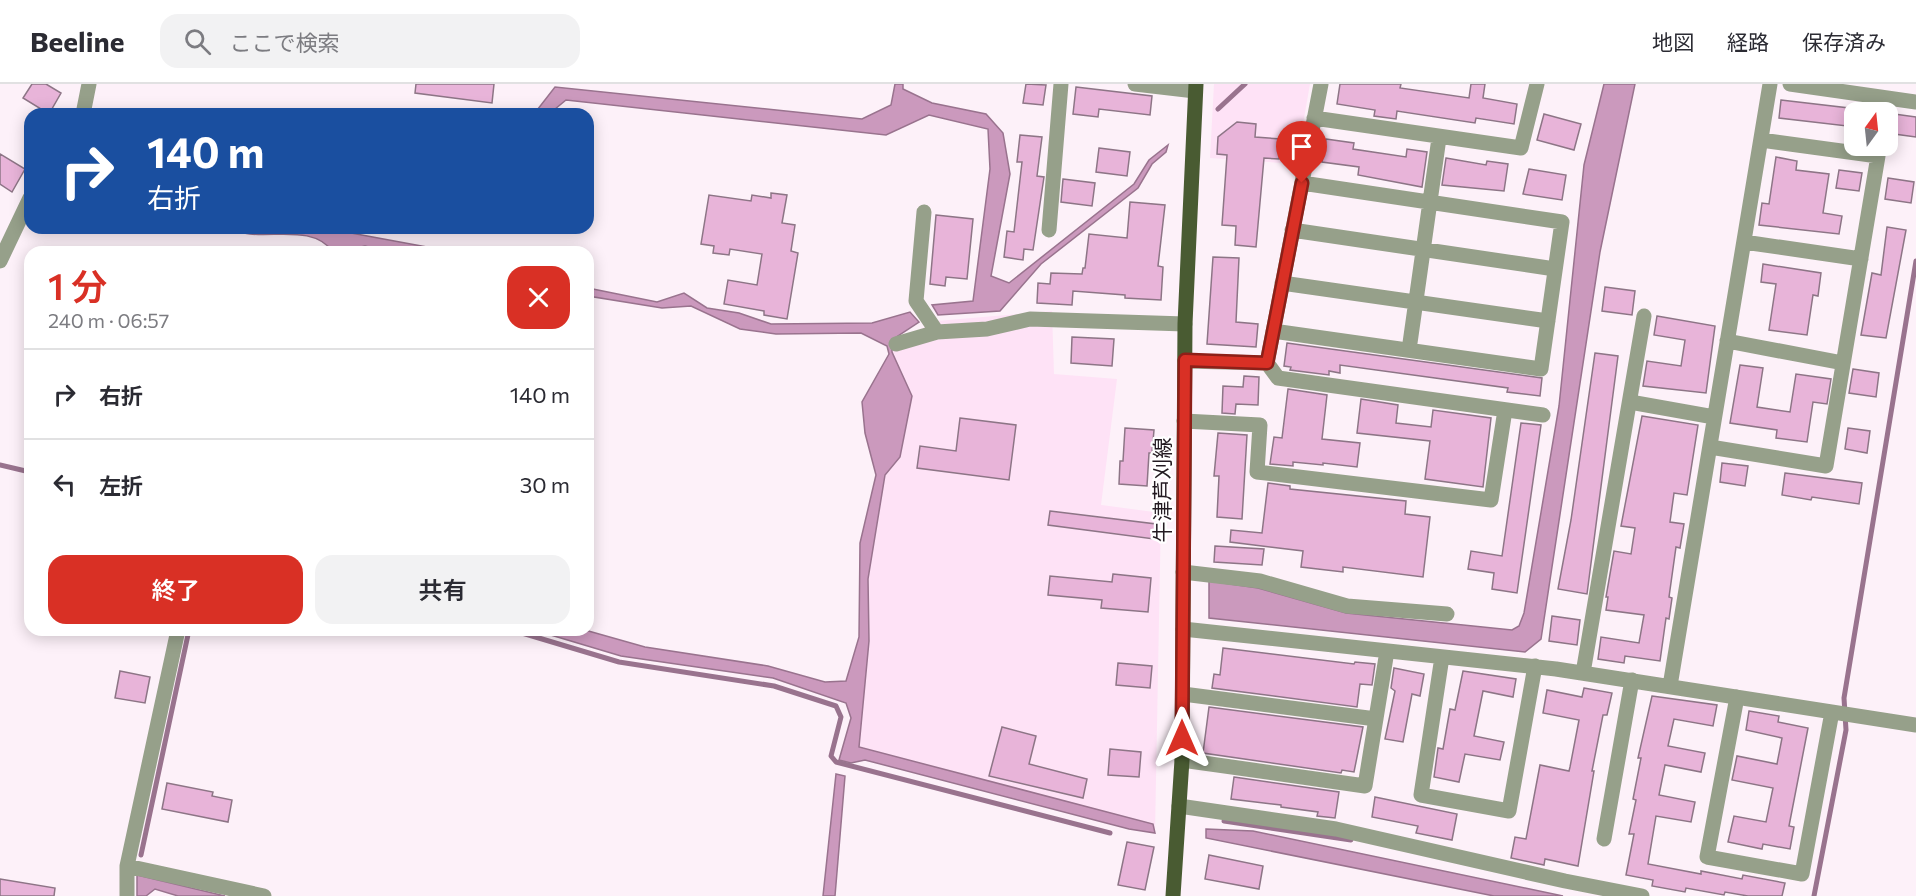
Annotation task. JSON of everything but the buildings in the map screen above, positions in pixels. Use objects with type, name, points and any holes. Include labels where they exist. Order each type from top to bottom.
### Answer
[{"type":"main road","name":"牛津芦刈線","points":[[1173,896],[1182,760],[1185,324],[1195,88]]},
{"type":"street","points":[[84,108],[89,84]]},
{"type":"street","points":[[1049,230],[1061,84]]},
{"type":"street","points":[[1135,84],[1195,88]]},
{"type":"street","points":[[1321,84],[1267,363],[1278,378],[1543,415]]},
{"type":"street","points":[[1314,118],[1439,138],[1521,148],[1536,84]]},
{"type":"street","points":[[1670,686],[1770,84]]},
{"type":"street","points":[[1790,84],[1890,91],[1916,102]]},
{"type":"street","points":[[1409,350],[1439,138]]},
{"type":"street","points":[[1710,447],[1826,466],[1861,259],[1878,156],[1761,140]]},
{"type":"street","points":[[1273,331],[1541,369],[1562,222],[1302,183]]},
{"type":"street","points":[[0,261],[24,211]]},
{"type":"street","points":[[924,213],[916,301],[936,332]]},
{"type":"street","points":[[1292,230],[1555,269]]},
{"type":"street","points":[[1744,242],[1861,259]]},
{"type":"street","points":[[1282,283],[1548,321]]},
{"type":"street","points":[[1583,673],[1644,316]]},
{"type":"street","points":[[896,344],[936,332],[987,329],[1030,318],[1185,324]]},
{"type":"street","points":[[1727,341],[1843,363]]},
{"type":"street","points":[[1185,360],[1267,363]]},
{"type":"street","points":[[1630,402],[1714,417]]},
{"type":"street","points":[[1184,421],[1260,425],[1257,472],[1491,500],[1505,410]]},
{"type":"street","points":[[1183,572],[1260,581],[1347,606],[1447,614]]},
{"type":"street","points":[[1183,629],[1535,666],[1916,725]]},
{"type":"street","points":[[127,896],[127,866],[177,636]]},
{"type":"street","points":[[1182,760],[1365,786],[1387,651]]},
{"type":"street","points":[[1442,657],[1421,795],[1509,811],[1535,666]]},
{"type":"street","points":[[1604,839],[1632,680]]},
{"type":"street","points":[[1183,694],[1376,719]]},
{"type":"street","points":[[1737,697],[1707,857],[1802,874],[1841,713]]},
{"type":"street","points":[[1179,806],[1336,829],[1565,882],[1642,896]]},
{"type":"street","points":[[127,866],[264,896]]},
{"type":"shaded area","points":[[895,84],[903,84],[903,89],[932,103],[986,114],[1003,133],[1010,174],[991,276],[1009,283],[1134,184],[1149,160],[1168,145],[1166,152],[1152,164],[1138,188],[1041,264],[1000,311],[938,315],[932,305],[973,301],[990,169],[988,129],[929,115],[886,135],[566,100],[556,108],[539,108],[555,87],[862,119],[891,105]]},
{"type":"shaded area","points":[[1214,84],[1310,84],[1296,164],[1210,158]]},
{"type":"shaded area","points":[[1604,84],[1635,84],[1600,252],[1541,639],[1525,652],[1209,618],[1209,581],[1258,588],[1346,613],[1512,630],[1519,626],[1524,613],[1559,406],[1584,165]]},
{"type":"shaded area","points":[[295,234],[356,234],[422,246],[327,246],[306,236]]},
{"type":"shaded area","points":[[594,289],[657,302],[684,293],[707,308],[739,313],[771,324],[872,323],[910,312],[919,322],[892,340],[892,352],[912,396],[900,457],[885,475],[868,579],[869,641],[859,747],[1153,824],[1155,833],[1129,829],[865,760],[851,763],[839,760],[851,718],[846,703],[773,678],[621,656],[554,636],[594,636],[594,633],[645,647],[768,666],[825,682],[846,681],[859,637],[860,543],[876,475],[865,433],[862,402],[889,354],[887,346],[861,333],[776,334],[740,329],[691,306],[662,308],[594,297]]},
{"type":"shaded area","points":[[1052,311],[1054,374],[1117,379],[1101,505],[1161,513],[1155,833],[851,751],[891,344],[937,321]]},
{"type":"shaded area","points":[[836,774],[845,776],[835,896],[823,896]]},
{"type":"shaded area","points":[[1206,829],[1253,831],[1563,896],[1494,896],[1206,838]]},
{"type":"shaded area","points":[[137,875],[225,896],[178,896],[155,889],[146,896],[137,896]]},
{"type":"waterway","points":[[1218,109],[1245,84]]},
{"type":"waterway","points":[[1814,896],[1846,730],[1844,698],[1916,261]]},
{"type":"waterway","points":[[0,465],[24,471]]},
{"type":"waterway","points":[[141,855],[188,636]]},
{"type":"waterway","points":[[532,636],[619,662],[774,686],[836,706],[841,717],[831,756],[836,762],[1110,833]]},
{"type":"waterway","points":[[1224,821],[1351,840]]},
{"type":"route","points":[[1182,738],[1185,360],[1267,363],[1302,183]]}]
